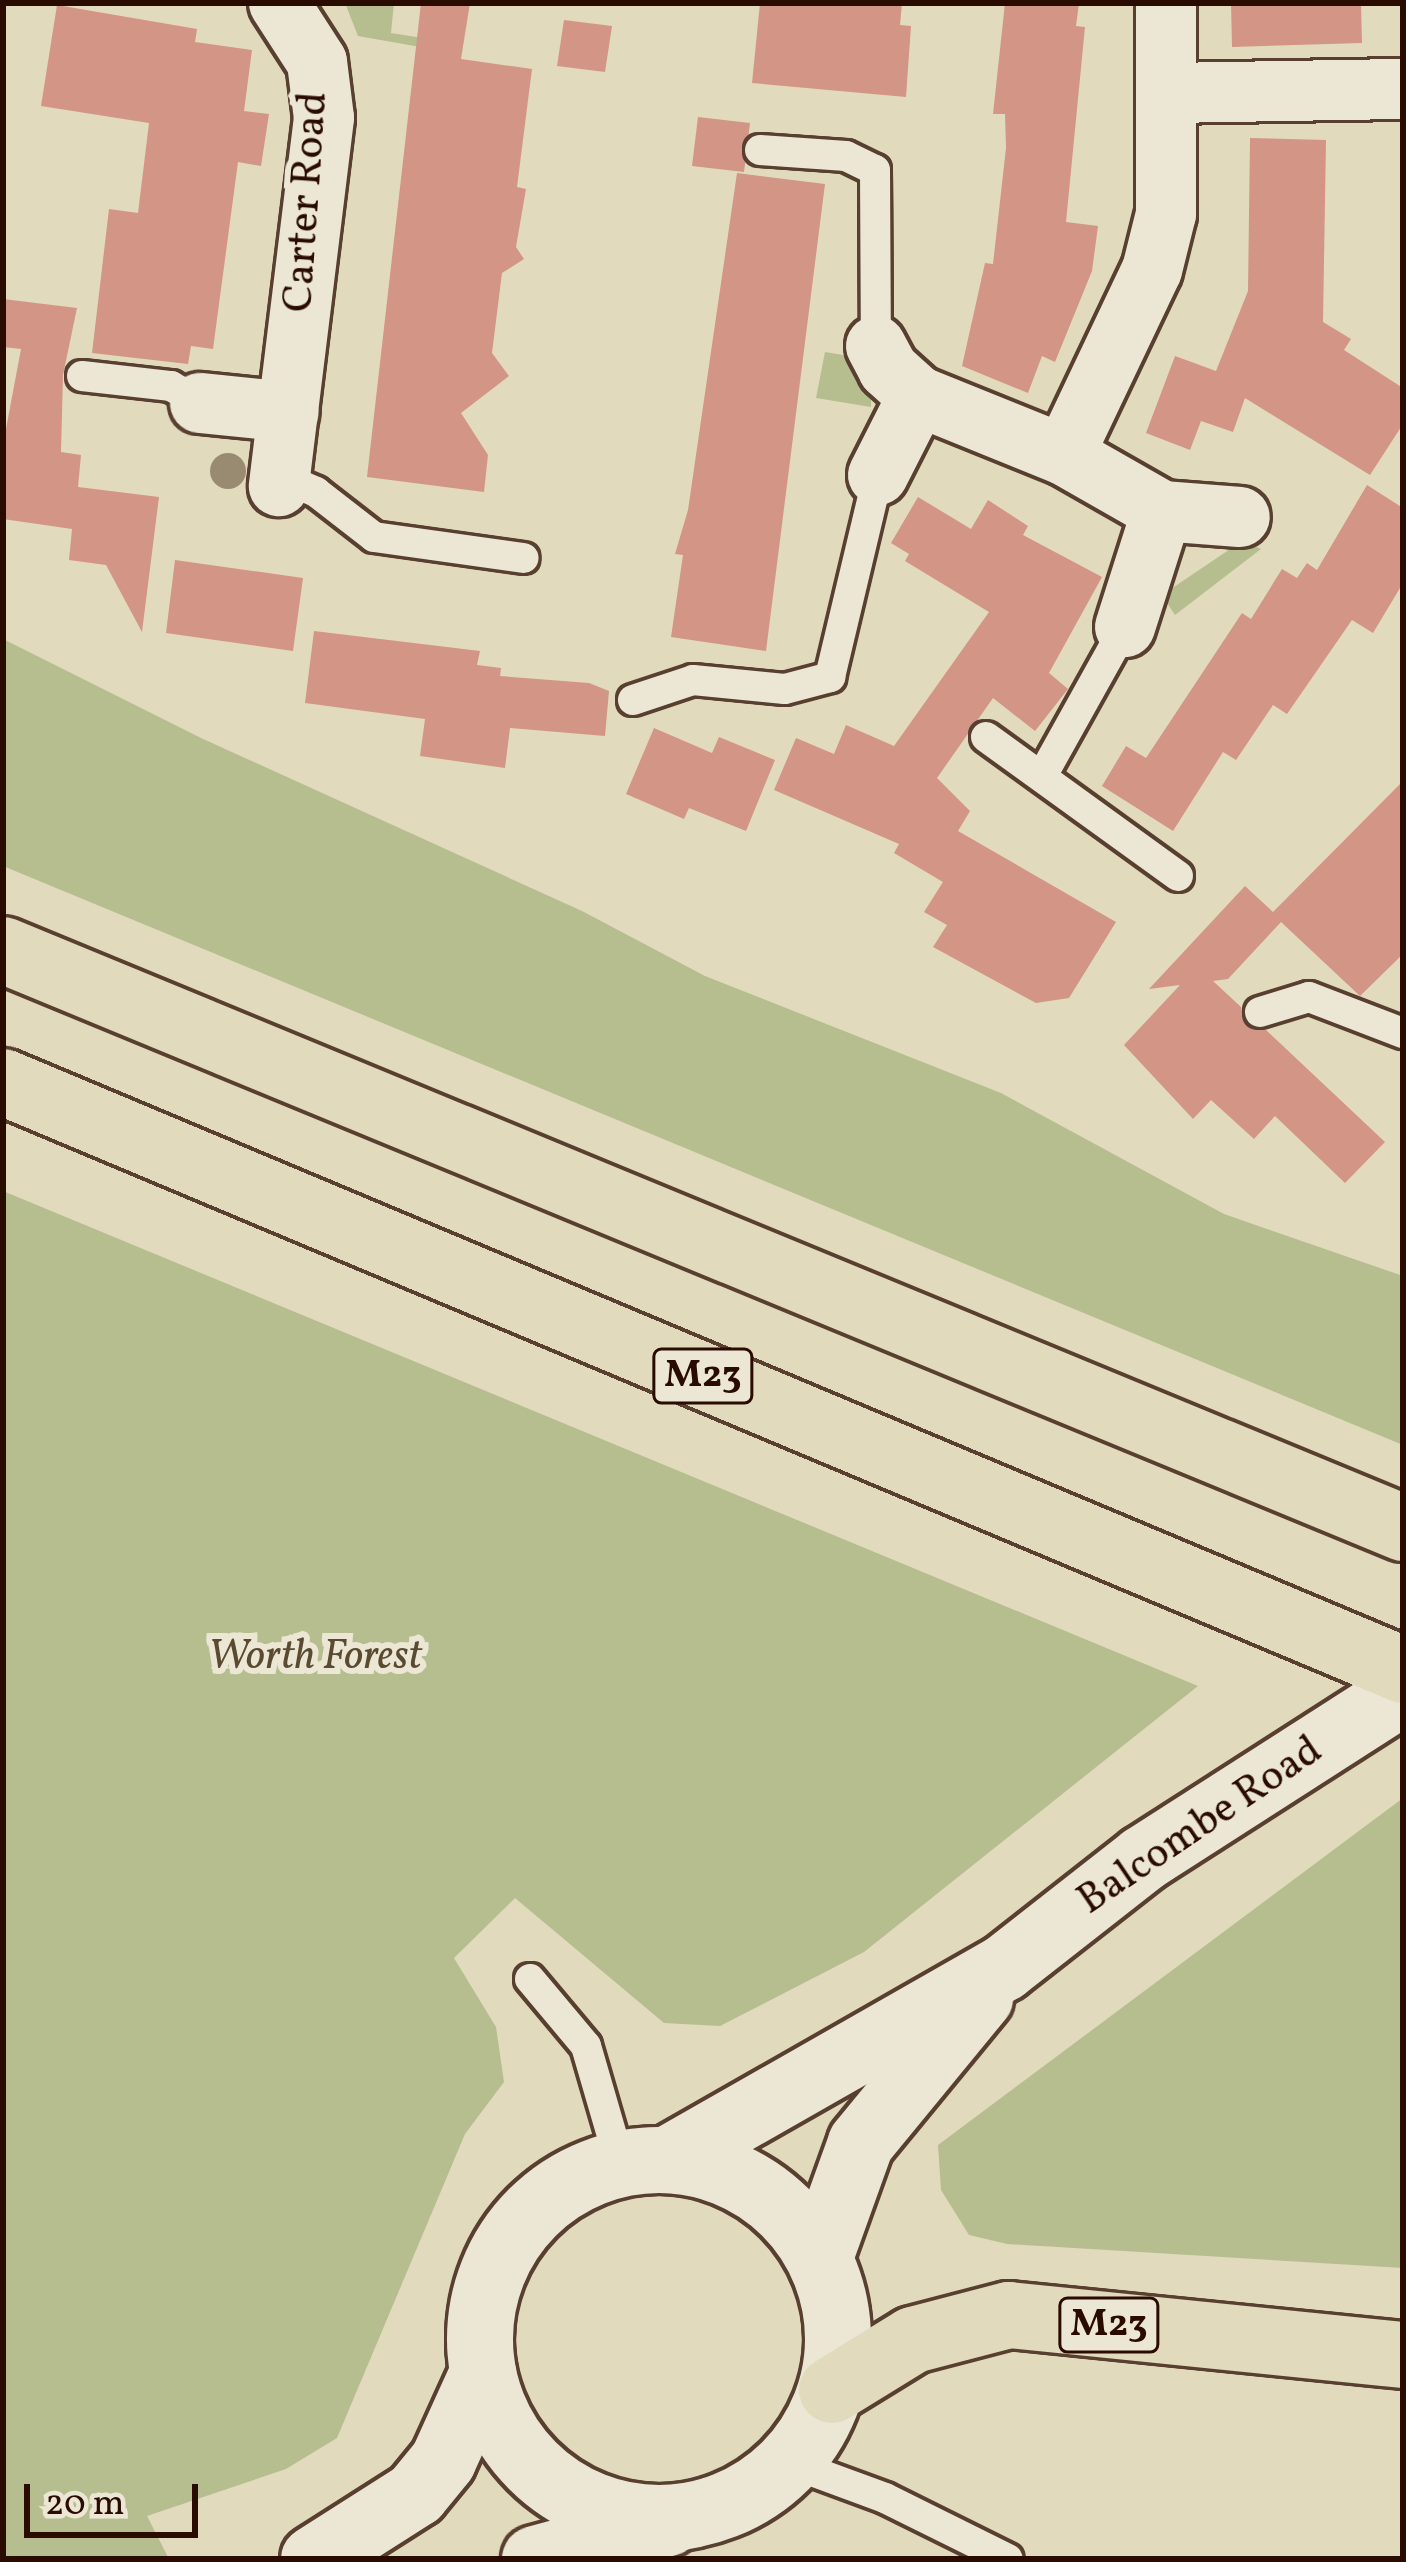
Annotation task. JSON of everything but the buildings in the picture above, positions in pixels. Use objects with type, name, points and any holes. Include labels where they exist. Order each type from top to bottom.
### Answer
[{"type":"highway","points":[[3,950],[1403,1528]]},
{"type":"highway","name":"M23","points":[[3,1082],[1403,1670]]},
{"type":"highway","name":"M23","points":[[832,2390],[914,2340],[1009,2315],[1403,2355]]},
{"type":"main road","name":"Balcombe Road","points":[[645,2161],[1004,1968],[1143,1859],[1403,1692]]},
{"type":"main road","name":"Balcombe Road","points":[[820,2257],[861,2143],[1004,1968]]},
{"type":"main road","points":[[535,2559],[683,2518],[742,2499],[790,2463],[832,2390],[839,2345],[820,2257],[782,2207],[747,2185],[645,2161],[569,2183],[526,2218],[495,2264],[481,2317],[483,2373],[502,2426],[549,2479],[578,2500],[629,2517],[683,2518]]},
{"type":"main road","points":[[314,2559],[416,2494],[443,2461],[483,2373]]},
{"type":"street","name":"Carter Road","points":[[279,3],[317,62],[324,118],[280,481]]},
{"type":"street","points":[[1064,455],[1152,270],[1166,214],[1170,92],[1166,3]]},
{"type":"street","points":[[1170,92],[1403,89]]},
{"type":"street","points":[[876,346],[888,370],[918,396],[1064,455],[1162,511],[1240,517]]},
{"type":"street","points":[[878,475],[918,396]]},
{"type":"street","points":[[200,403],[289,412]]},
{"type":"street","points":[[1125,627],[1162,511]]},
{"type":"lane","points":[[760,150],[846,156],[874,170],[876,346]]},
{"type":"lane","points":[[82,376],[171,386],[200,403]]},
{"type":"lane","points":[[633,700],[693,680],[785,688],[830,677],[878,475]]},
{"type":"lane","points":[[280,481],[316,492],[374,537],[524,558]]},
{"type":"lane","points":[[1042,776],[1125,627]]},
{"type":"lane","points":[[986,737],[1178,876]]},
{"type":"lane","points":[[1260,1012],[1309,997],[1403,1034]]},
{"type":"lane","points":[[530,1978],[586,2046],[645,2161]]},
{"type":"lane","points":[[790,2463],[1008,2559]]},
{"type":"green space","points":[[345,3],[394,3],[391,33],[429,39],[426,48],[358,36]]},
{"type":"green space","points":[[825,352],[849,356],[871,386],[871,407],[816,398]]},
{"type":"green space","points":[[1242,541],[1261,549],[1175,615],[1162,595]]},
{"type":"green space","points":[[3,639],[201,738],[582,911],[705,976],[1001,1093],[1224,1214],[1403,1276],[1403,1445],[3,866]]},
{"type":"green space","name":"Worth Forest","points":[[3,1191],[1198,1686],[864,1952],[720,2026],[664,2023],[515,1898],[454,1958],[496,2027],[504,2082],[465,2134],[337,2438],[286,2469],[147,2516],[169,2559],[3,2559]]},
{"type":"green space","points":[[1403,1798],[1403,2268],[1007,2244],[969,2235],[941,2190],[938,2145]]}]
